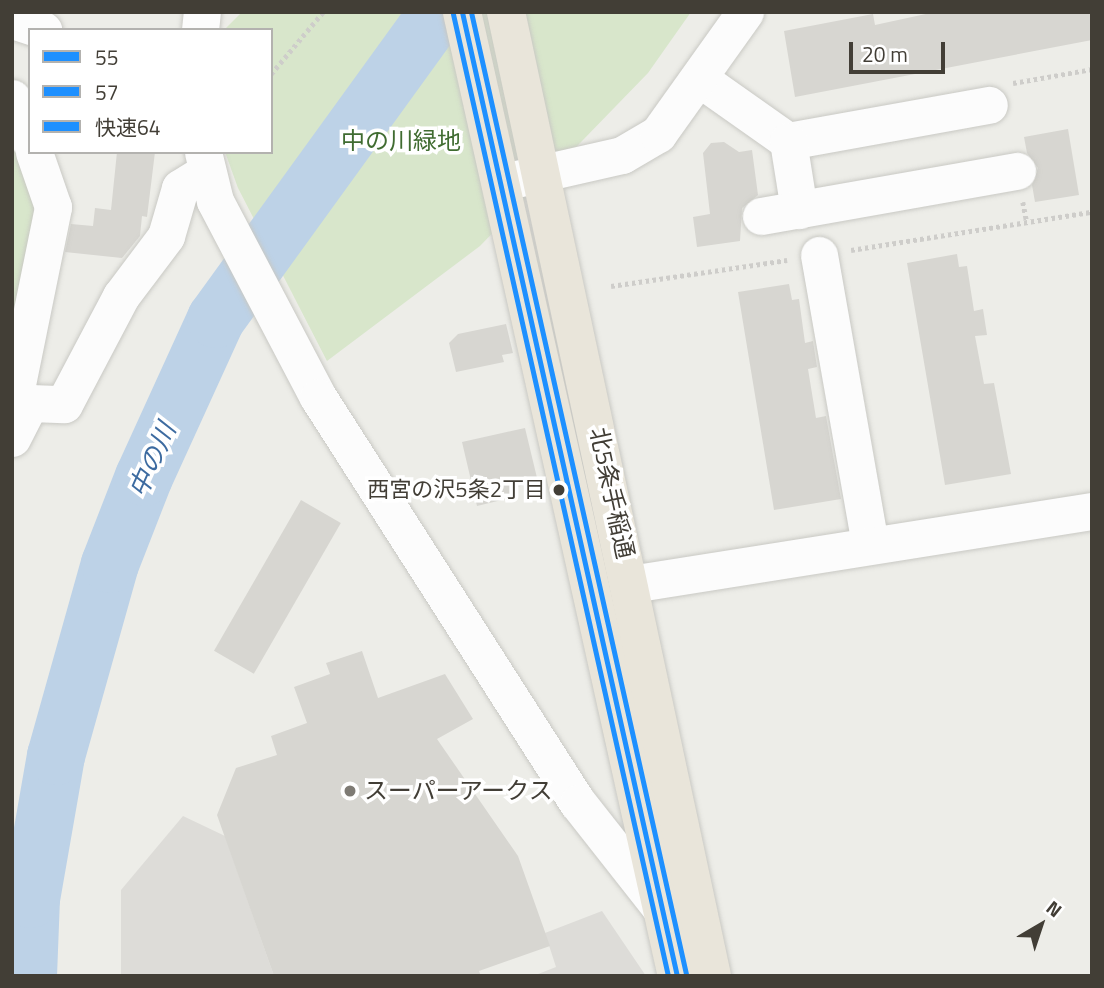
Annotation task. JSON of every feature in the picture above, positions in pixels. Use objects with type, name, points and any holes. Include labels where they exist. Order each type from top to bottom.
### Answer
[{"type":"highway","name":"北5条手稲通","points":[[462,12],[503,183],[589,593],[677,976]]},
{"type":"highway","name":"北5条手稲通","points":[[506,12],[544,174],[712,976]]},
{"type":"street","points":[[503,183],[622,155],[658,134],[746,12]]},
{"type":"street","points":[[12,20],[37,28]]},
{"type":"street","points":[[700,79],[788,141],[799,210]]},
{"type":"street","points":[[788,141],[995,95]]},
{"type":"street","points":[[12,98],[28,136]]},
{"type":"street","points":[[12,438],[53,207],[35,154]]},
{"type":"street","points":[[761,216],[1017,171]]},
{"type":"street","points":[[19,397],[64,404],[121,296],[166,236],[180,188],[208,175],[318,397],[579,803],[664,913]]},
{"type":"street","points":[[819,255],[870,545]]},
{"type":"street","points":[[631,584],[1092,511]]},
{"type":"path","points":[[273,72],[323,12]]},
{"type":"path","points":[[995,95],[1092,69]]},
{"type":"path","points":[[1017,171],[1027,222]]},
{"type":"green space","name":"中の川緑地","points":[[242,12],[691,12],[648,73],[480,246],[327,361],[238,188],[226,154],[273,154],[273,28],[226,28]]},
{"type":"green space","points":[[12,128],[42,205],[12,360]]},
{"type":"shaded area","points":[[183,816],[225,836],[274,976],[121,976],[121,890]]},
{"type":"shaded area","points":[[602,911],[646,976],[533,976],[556,967],[545,933]]},
{"type":"building","points":[[935,12],[1092,12],[1092,40],[795,97],[784,31],[873,14],[875,25]]},
{"type":"building","points":[[1068,129],[1079,195],[1035,202],[1032,185],[1038,168],[1027,153],[1024,137]]},
{"type":"building","points":[[724,142],[739,152],[752,150],[758,195],[742,208],[740,241],[697,247],[693,217],[710,214],[703,153],[711,143]]},
{"type":"building","points":[[117,154],[155,154],[147,217],[142,216],[140,236],[122,258],[65,252],[71,224],[93,226],[95,208],[111,210]]},
{"type":"building","points":[[957,254],[959,267],[967,266],[974,311],[983,309],[987,335],[975,336],[984,384],[994,383],[1011,474],[945,485],[907,263]]},
{"type":"building","points":[[789,284],[792,300],[799,299],[805,343],[813,341],[817,367],[808,369],[816,418],[826,416],[841,499],[774,510],[738,292]]},
{"type":"building","points":[[506,324],[513,353],[502,355],[504,362],[456,372],[449,343],[458,334]]},
{"type":"building","points":[[525,428],[538,482],[512,488],[514,497],[477,506],[462,442]]},
{"type":"building","points":[[301,500],[341,523],[254,674],[214,651]]},
{"type":"building","name":"スーパーアークス","points":[[362,651],[378,698],[445,674],[473,719],[437,739],[518,856],[550,946],[479,971],[481,976],[274,976],[217,815],[236,768],[277,755],[271,736],[307,723],[294,687],[330,674],[326,663]]},
{"type":"waterway","name":"中の川","points":[[28,976],[31,899],[56,756],[110,564],[144,477],[216,319],[438,12]]},
{"type":"transit line","name":"55","points":[[462,12],[677,976]]},
{"type":"transit line","name":"快速64","points":[[471,12],[686,974]]},
{"type":"transit line","name":"57","points":[[453,14],[668,976]]},
{"type":"place","name":"西宮の沢5条2丁目","points":[[559,490]]},
{"type":"place","name":"スーパーアークス","points":[[350,791]]}]
